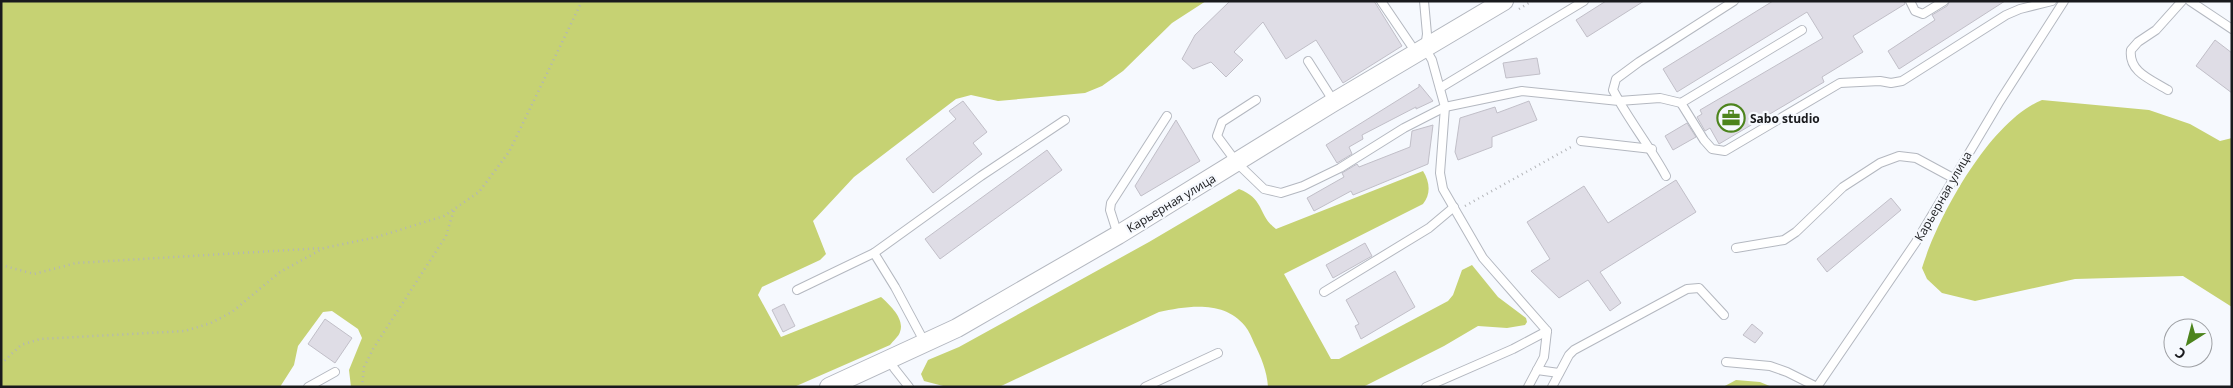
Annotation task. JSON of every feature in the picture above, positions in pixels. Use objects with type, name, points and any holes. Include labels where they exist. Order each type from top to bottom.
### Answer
[{"type":"street","name":"Карьерная улица","points":[[829,387],[957,328],[1118,235],[1332,103],[1504,1]]},
{"type":"lane","points":[[1381,1],[1421,51],[1432,60],[1445,107],[1440,173],[1443,189],[1483,258],[1547,331],[1544,356],[1528,387]]},
{"type":"lane","points":[[1421,51],[1427,34],[1424,1]]},
{"type":"lane","points":[[1440,88],[1584,1]]},
{"type":"lane","points":[[1666,176],[1652,149],[1639,136],[1613,90],[1616,79],[1734,1]]},
{"type":"lane","points":[[1910,1],[1915,12],[1923,14],[1944,1]]},
{"type":"lane","points":[[1256,100],[1222,122],[1217,136],[1237,162],[1264,189],[1282,193],[1303,186],[1340,168],[1404,128],[1445,107],[1522,92],[1619,101],[1660,98],[1680,103],[1712,149],[1725,151],[1840,83],[1880,81],[1891,83],[1902,81],[2006,15],[2020,9],[2052,1]]},
{"type":"lane","name":"Карьерная улица","points":[[1817,387],[1911,250],[2000,101],[2064,1]]},
{"type":"lane","points":[[2168,90],[2136,70],[2131,62],[2131,50],[2138,42],[2156,30],[2182,1]]},
{"type":"lane","points":[[2190,1],[2232,29]]},
{"type":"lane","points":[[1680,103],[1802,30]]},
{"type":"lane","points":[[1308,61],[1329,94],[1332,103]]},
{"type":"lane","points":[[1118,235],[1110,210],[1111,203],[1166,116]]},
{"type":"lane","points":[[797,290],[874,253],[981,176],[1065,120]]},
{"type":"lane","points":[[1582,141],[1652,149]]},
{"type":"lane","points":[[1736,248],[1784,240],[1796,232],[1843,187],[1880,163],[1899,156],[1916,158],[1953,178]]},
{"type":"lane","points":[[1324,292],[1429,228],[1455,209]]},
{"type":"lane","points":[[874,253],[895,287],[925,343]]},
{"type":"lane","points":[[1552,387],[1569,355],[1574,350],[1687,289],[1699,288],[1724,315]]},
{"type":"lane","points":[[1426,387],[1513,349],[1547,331]]},
{"type":"lane","points":[[1145,387],[1218,352]]},
{"type":"lane","points":[[890,359],[907,386]]},
{"type":"lane","points":[[1726,362],[1770,366],[1817,387]]},
{"type":"lane","points":[[1537,370],[1559,373]]},
{"type":"lane","points":[[308,387],[335,372]]},
{"type":"path","points":[[1,265],[34,274],[76,263],[324,248],[377,237],[444,216],[478,192],[509,152],[582,1]]},
{"type":"path","points":[[1455,209],[1582,141]]},
{"type":"path","points":[[362,387],[364,367],[373,349],[446,236],[455,209]]},
{"type":"path","points":[[1,364],[22,345],[40,339],[185,331],[211,323],[232,312],[280,272],[324,248]]},
{"type":"green space","points":[[1,1],[1206,1],[1172,23],[1123,71],[1102,86],[1085,93],[998,101],[971,95],[956,99],[854,177],[813,221],[826,254],[820,260],[762,287],[758,295],[781,337],[881,297],[899,317],[900,332],[890,345],[794,387],[351,387],[349,370],[362,338],[358,329],[332,311],[323,312],[298,346],[294,365],[280,387],[1,387]]},
{"type":"green space","points":[[2042,100],[2149,110],[2190,124],[2220,141],[2232,138],[2232,307],[2183,276],[2075,279],[1975,301],[1942,293],[1927,279],[1922,268],[1930,247],[1953,198],[1969,172],[1985,149],[2004,128],[2023,111]]},
{"type":"green space","points":[[1423,171],[1429,188],[1423,204],[1284,274],[1331,359],[1339,359],[1448,301],[1453,295],[1462,270],[1472,265],[1498,297],[1526,318],[1527,322],[1525,325],[1507,328],[1478,326],[1444,346],[1363,387],[1268,387],[1261,359],[1245,326],[1227,312],[1205,307],[1159,312],[999,387],[947,387],[924,381],[921,374],[928,360],[959,347],[1149,242],[1239,189],[1253,198],[1266,219],[1276,229]]},
{"type":"green space","points":[[1736,380],[1760,382],[1772,387],[1723,387]]},
{"type":"building","points":[[1230,1],[1374,1],[1402,46],[1343,83],[1316,40],[1286,59],[1263,22],[1234,52],[1243,60],[1226,77],[1211,62],[1193,69],[1182,59],[1195,35]]},
{"type":"building","points":[[1606,1],[1644,1],[1587,37],[1576,20]]},
{"type":"building","points":[[1773,1],[1904,1],[1905,4],[1853,36],[1863,52],[1822,77],[1824,82],[1719,144],[1710,128],[1705,131],[1697,117],[1702,114],[1700,110],[1823,38],[1807,12],[1677,92],[1663,69]]},
{"type":"building","points":[[1950,1],[2005,1],[1899,69],[1888,51],[1935,20],[1932,15],[1947,6]]},
{"type":"building","points":[[2215,40],[2232,53],[2232,93],[2196,66]]},
{"type":"building","points":[[1537,58],[1540,74],[1506,78],[1503,63]]},
{"type":"building","points":[[1419,84],[1433,101],[1416,109],[1416,107],[1362,135],[1363,139],[1349,147],[1352,154],[1337,163],[1326,145],[1419,87]]},
{"type":"building","points":[[963,101],[987,132],[973,143],[982,154],[933,193],[906,159],[956,119],[949,111]]},
{"type":"building","points":[[1529,101],[1537,120],[1492,137],[1492,147],[1458,160],[1455,152],[1460,118],[1495,107],[1497,113]]},
{"type":"building","points":[[1176,120],[1200,161],[1141,196],[1135,186]]},
{"type":"building","points":[[1687,123],[1696,137],[1673,150],[1665,136]]},
{"type":"building","points":[[1433,125],[1428,164],[1353,195],[1351,191],[1314,211],[1307,198],[1344,177],[1342,173],[1357,164],[1359,167],[1410,147],[1412,131]]},
{"type":"building","points":[[1047,150],[1062,170],[940,259],[925,239]]},
{"type":"building","points":[[1676,180],[1696,212],[1600,272],[1621,303],[1610,311],[1588,280],[1559,298],[1531,271],[1550,259],[1527,222],[1584,186],[1608,223]]},
{"type":"building","points":[[1891,198],[1901,210],[1827,272],[1817,259]]},
{"type":"building","points":[[1365,243],[1372,256],[1333,278],[1326,265]]},
{"type":"building","points":[[1395,271],[1415,307],[1361,339],[1355,326],[1359,324],[1346,300]]},
{"type":"building","points":[[784,304],[795,326],[783,332],[772,310]]},
{"type":"building","points":[[325,319],[352,338],[335,363],[308,344]]},
{"type":"building","points":[[1752,324],[1763,333],[1755,343],[1743,335]]},
{"type":"place","name":"Sabo studio","points":[[1731,118]]}]
